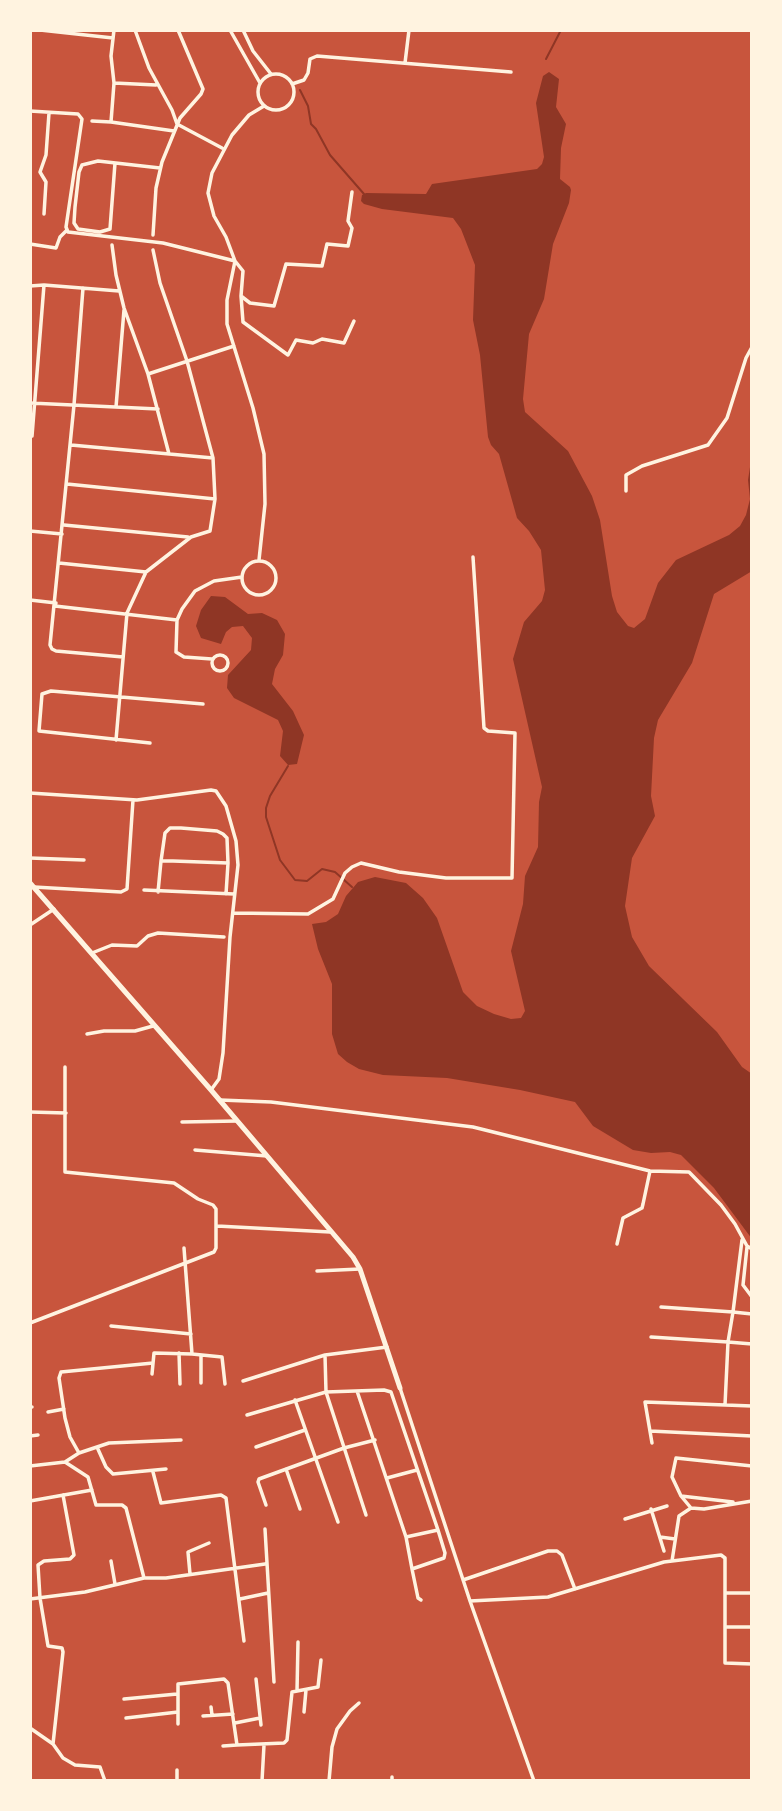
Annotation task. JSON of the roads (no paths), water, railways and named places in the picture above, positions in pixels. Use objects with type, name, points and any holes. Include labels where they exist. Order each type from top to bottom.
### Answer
[{"type":"street","points":[[40,30],[113,38]]},
{"type":"street","points":[[111,122],[114,83],[111,56],[114,30]]},
{"type":"street","points":[[135,30],[156,85],[172,110],[177,124],[223,149]]},
{"type":"street","points":[[153,235],[160,168],[177,124],[203,89],[178,30]]},
{"type":"street","points":[[230,30],[260,83]]},
{"type":"street","points":[[243,30],[253,51],[271,74]]},
{"type":"street","points":[[405,63],[409,30]]},
{"type":"street","points":[[292,84],[305,78],[310,59],[317,56],[511,72]]},
{"type":"street","points":[[271,74],[283,75],[292,84],[294,95],[289,104],[279,110],[264,106],[257,93],[260,83],[271,74]]},
{"type":"street","points":[[114,83],[156,85]]},
{"type":"street","points":[[264,106],[241,123],[223,149],[212,173],[208,193],[214,216],[235,261],[243,271],[243,323],[288,355],[296,340],[313,343],[323,339],[344,343],[354,321]]},
{"type":"street","points":[[30,111],[78,114],[82,119],[66,230],[56,248],[30,244]]},
{"type":"street","points":[[44,214],[46,182],[40,172],[46,155],[49,113]]},
{"type":"street","points":[[92,121],[174,131]]},
{"type":"street","points":[[115,163],[110,229],[100,232],[78,229],[74,223],[75,207],[82,165],[93,161],[115,163],[160,168]]},
{"type":"street","points":[[241,296],[250,303],[274,306],[286,264],[322,266],[327,244],[348,246],[352,228],[348,221],[352,192]]},
{"type":"street","points":[[66,230],[93,237],[163,243],[235,261]]},
{"type":"street","points":[[111,246],[124,308],[148,374],[169,454]]},
{"type":"street","points":[[116,740],[127,613],[146,572],[191,537],[210,531],[215,499],[213,458],[187,361],[160,283],[153,250]]},
{"type":"street","points":[[235,261],[226,308],[227,324],[264,454],[265,504],[259,560]]},
{"type":"street","points":[[32,436],[32,403],[44,285]]},
{"type":"street","points":[[30,286],[120,291]]},
{"type":"street","points":[[83,288],[75,405],[51,649],[123,657]]},
{"type":"street","points":[[116,407],[124,308]]},
{"type":"street","points":[[148,374],[234,346]]},
{"type":"street","points":[[626,491],[626,475],[642,466],[708,445],[713,440],[727,418],[752,347]]},
{"type":"street","points":[[32,403],[158,409]]},
{"type":"street","points":[[71,446],[213,458]]},
{"type":"street","points":[[67,484],[215,499]]},
{"type":"street","points":[[63,524],[191,537]]},
{"type":"street","points":[[30,531],[62,534]]},
{"type":"street","points":[[233,913],[308,914],[333,898],[345,873],[361,863],[399,872],[446,878],[512,878],[514,733],[488,731],[484,728],[473,557]]},
{"type":"street","points":[[259,560],[273,566],[277,580],[274,587],[262,595],[248,590],[242,577],[247,565],[259,560]]},
{"type":"street","points":[[59,563],[146,572]]},
{"type":"street","points":[[212,659],[212,666],[218,671],[227,667],[228,661],[224,655],[217,654],[212,659],[184,657],[176,652],[177,620],[190,597],[205,585],[225,578],[242,577]]},
{"type":"street","points":[[30,600],[177,620]]},
{"type":"street","points":[[150,743],[41,732],[38,729],[44,692],[203,704]]},
{"type":"street","points":[[30,793],[134,800],[216,791],[226,806],[236,841],[237,865],[223,1053],[219,1079],[211,1090]]},
{"type":"street","points":[[31,885],[121,892],[127,889],[134,800]]},
{"type":"street","points":[[158,892],[165,832],[170,828],[181,828],[217,831],[227,838],[226,894]]},
{"type":"street","points":[[30,858],[84,860]]},
{"type":"street","points":[[161,861],[228,863]]},
{"type":"street","points":[[31,885],[269,1156],[353,1256],[387,1347],[470,1601],[534,1781]]},
{"type":"street","points":[[144,891],[234,894]]},
{"type":"street","points":[[30,925],[54,909]]},
{"type":"street","points":[[92,953],[112,945],[137,946],[152,934],[158,933],[224,937]]},
{"type":"street","points":[[87,1034],[135,1031],[153,1026]]},
{"type":"street","points":[[30,1323],[215,1250],[216,1209],[174,1183],[163,1180],[70,1175],[65,1172],[65,1067]]},
{"type":"street","points":[[220,1100],[271,1102],[483,1129],[650,1171],[689,1172],[721,1205],[743,1238],[747,1246],[743,1285],[752,1297]]},
{"type":"street","points":[[30,1112],[66,1113]]},
{"type":"street","points":[[182,1122],[237,1121]]},
{"type":"street","points":[[195,1150],[269,1156]]},
{"type":"street","points":[[617,1244],[623,1218],[642,1208],[650,1171]]},
{"type":"street","points":[[217,1227],[331,1233]]},
{"type":"street","points":[[725,1405],[728,1342],[743,1238]]},
{"type":"street","points":[[747,1246],[752,1249]]},
{"type":"street","points":[[184,1248],[191,1354]]},
{"type":"street","points":[[317,1271],[360,1269]]},
{"type":"street","points":[[661,1307],[752,1314]]},
{"type":"street","points":[[111,1326],[191,1334]]},
{"type":"street","points":[[651,1337],[752,1344]]},
{"type":"street","points":[[243,1381],[325,1355],[387,1347]]},
{"type":"street","points":[[152,1374],[155,1353],[222,1357],[225,1384]]},
{"type":"street","points":[[179,1353],[180,1384]]},
{"type":"street","points":[[201,1355],[201,1383]]},
{"type":"street","points":[[325,1355],[326,1392],[366,1515]]},
{"type":"street","points":[[79,1453],[71,1437],[64,1409],[59,1378],[61,1372],[153,1363]]},
{"type":"street","points":[[357,1391],[406,1537],[421,1600]]},
{"type":"street","points":[[247,1415],[326,1392],[391,1392],[445,1553],[444,1558],[412,1569]]},
{"type":"street","points":[[295,1400],[338,1522]]},
{"type":"street","points":[[652,1443],[645,1402],[752,1406]]},
{"type":"street","points":[[48,1412],[64,1409]]},
{"type":"street","points":[[256,1447],[305,1430]]},
{"type":"street","points":[[650,1432],[752,1436]]},
{"type":"street","points":[[30,1436],[38,1435]]},
{"type":"street","points":[[30,1466],[65,1462],[79,1453],[119,1441],[181,1440]]},
{"type":"street","points":[[266,1505],[259,1479],[344,1448],[375,1440]]},
{"type":"street","points":[[97,1447],[106,1468],[113,1474],[166,1469]]},
{"type":"street","points":[[689,1510],[672,1477],[676,1458],[752,1466]]},
{"type":"street","points":[[65,1462],[88,1478],[98,1506],[122,1505],[126,1508],[144,1578]]},
{"type":"street","points":[[286,1469],[300,1509]]},
{"type":"street","points":[[387,1478],[417,1470]]},
{"type":"street","points":[[153,1472],[161,1503],[225,1496],[244,1641]]},
{"type":"street","points":[[30,1501],[92,1490]]},
{"type":"street","points":[[53,1744],[63,1652],[62,1648],[48,1646],[40,1598],[39,1563],[70,1559],[74,1555],[63,1494]]},
{"type":"street","points":[[681,1496],[738,1503]]},
{"type":"street","points":[[672,1561],[679,1516],[689,1510],[752,1502]]},
{"type":"street","points":[[625,1519],[667,1506]]},
{"type":"street","points":[[651,1509],[664,1551]]},
{"type":"street","points":[[265,1530],[274,1682]]},
{"type":"street","points":[[406,1537],[438,1530]]},
{"type":"street","points":[[660,1537],[675,1539]]},
{"type":"street","points":[[190,1574],[188,1552],[209,1543]]},
{"type":"street","points":[[463,1580],[548,1551],[557,1551],[562,1555],[575,1589]]},
{"type":"street","points":[[470,1601],[548,1597],[672,1561],[721,1555],[725,1558],[724,1663],[752,1664]]},
{"type":"street","points":[[111,1561],[115,1584]]},
{"type":"street","points":[[30,1599],[85,1592],[144,1578],[166,1578],[265,1564]]},
{"type":"street","points":[[239,1599],[268,1593]]},
{"type":"street","points":[[725,1593],[752,1593]]},
{"type":"street","points":[[725,1627],[752,1627]]},
{"type":"street","points":[[297,1691],[298,1642]]},
{"type":"street","points":[[223,1746],[284,1744],[287,1740],[292,1692],[318,1687],[321,1660]]},
{"type":"street","points":[[178,1724],[178,1684],[224,1679],[228,1683],[237,1745]]},
{"type":"street","points":[[256,1679],[261,1725]]},
{"type":"street","points":[[304,1712],[306,1690]]},
{"type":"street","points":[[124,1699],[177,1694]]},
{"type":"street","points":[[330,1781],[332,1747],[337,1729],[359,1703]]},
{"type":"street","points":[[211,1707],[212,1715]]},
{"type":"street","points":[[126,1718],[178,1712]]},
{"type":"street","points":[[203,1716],[233,1714]]},
{"type":"street","points":[[234,1723],[260,1718]]},
{"type":"street","points":[[30,1728],[53,1744],[63,1758],[75,1765],[100,1768],[105,1781]]},
{"type":"street","points":[[262,1781],[264,1745]]},
{"type":"street","points":[[177,1770],[177,1781]]},
{"type":"waterway","points":[[546,59],[561,30]]},
{"type":"waterway","points":[[300,90],[308,106],[311,124],[330,155],[364,194]]},
{"type":"waterway","points":[[288,766],[266,808],[266,817],[280,860],[295,880],[307,881],[322,869],[335,872],[352,887]]}]
